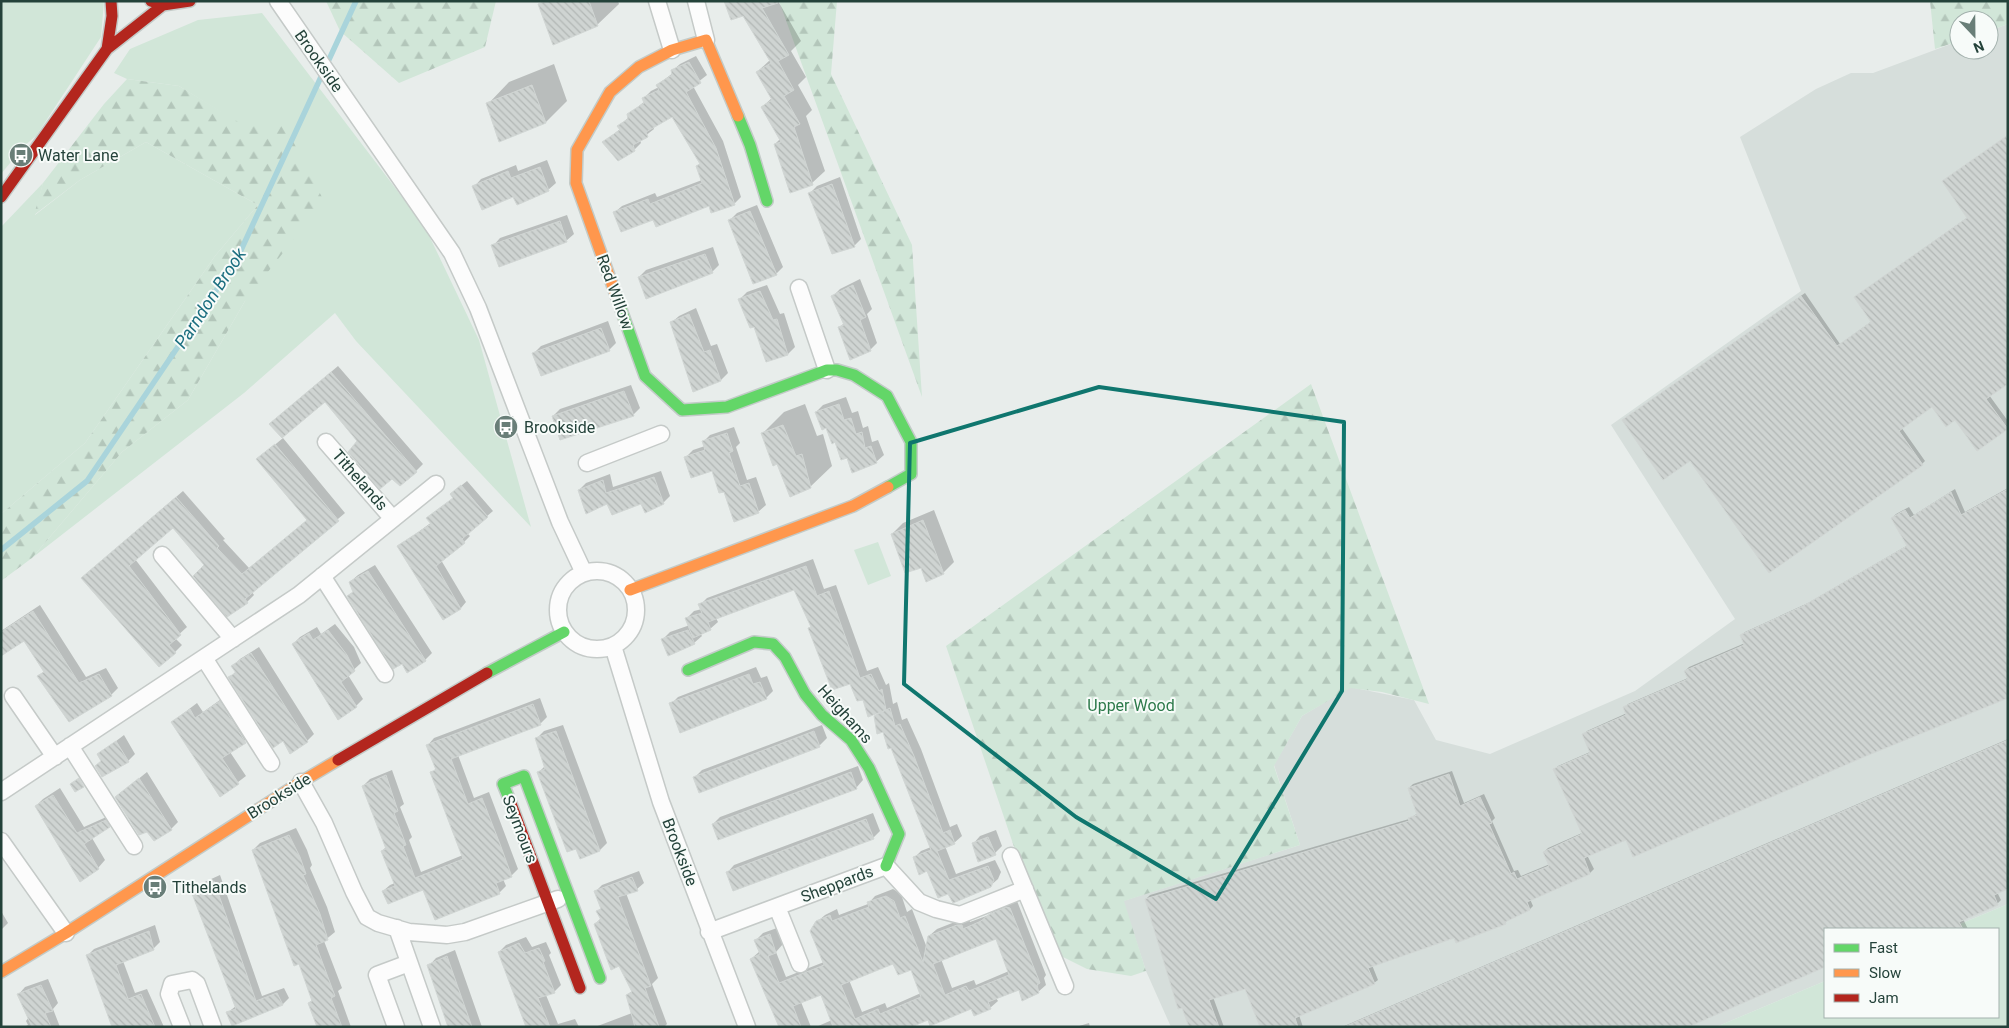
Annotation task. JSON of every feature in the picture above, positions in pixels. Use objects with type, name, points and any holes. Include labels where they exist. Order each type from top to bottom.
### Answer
[{"type":"street","points":[[107,49],[112,16],[111,1]]},
{"type":"street","points":[[151,1],[163,4],[190,1]]},
{"type":"street","points":[[657,1],[672,50]]},
{"type":"street","points":[[696,1],[706,40],[750,145],[767,201]]},
{"type":"street","name":"Brookside","points":[[277,2],[452,253],[478,308],[560,522],[584,573]]},
{"type":"street","points":[[1,197],[107,49],[163,4]]},
{"type":"street","name":"Red Willow","points":[[630,590],[853,506],[911,474],[911,442],[887,396],[854,375],[837,370],[827,370],[726,407],[682,410],[645,376],[576,183],[578,150],[610,92],[639,67],[672,50],[706,40]]},
{"type":"street","points":[[799,288],[827,370]]},
{"type":"street","points":[[587,463],[661,434]]},
{"type":"street","name":"Tithelands","points":[[326,442],[393,519]]},
{"type":"street","name":"Tithelands","points":[[1,792],[299,595],[436,484]]},
{"type":"street","points":[[162,556],[233,639]]},
{"type":"street","points":[[597,571],[610,573],[622,580],[630,590],[635,603],[635,616],[631,628],[624,638],[613,646],[591,649],[581,646],[564,632],[558,615],[560,598],[565,587],[573,579],[584,573],[597,571]]},
{"type":"street","points":[[322,576],[385,674]]},
{"type":"street","name":"Brookside","points":[[1,972],[66,933],[301,782],[512,658],[564,632]]},
{"type":"street","name":"Heighams","points":[[688,670],[754,642],[773,644],[785,657],[805,694],[822,715],[851,740],[869,768],[899,834],[886,866]]},
{"type":"street","name":"Brookside","points":[[613,646],[661,802],[709,932],[747,1027]]},
{"type":"street","points":[[204,658],[271,763]]},
{"type":"street","points":[[13,696],[55,757]]},
{"type":"street","points":[[70,746],[134,846]]},
{"type":"street","name":"Seymours","points":[[580,988],[503,784],[524,776],[600,978]]},
{"type":"street","points":[[301,782],[324,823],[367,917],[378,923],[437,935],[465,932],[569,895]]},
{"type":"street","points":[[1,841],[66,933]]},
{"type":"street","points":[[1011,856],[1065,986]]},
{"type":"street","name":"Sheppards","points":[[709,932],[886,866],[919,902],[936,910],[960,915],[1025,889]]},
{"type":"street","points":[[777,907],[800,964]]},
{"type":"street","points":[[397,928],[432,1027]]},
{"type":"street","points":[[396,1027],[377,975],[409,963]]},
{"type":"street","points":[[182,1027],[169,994],[172,984],[192,980],[197,984],[213,1027]]},
{"type":"highlighted area","points":[[1099,387],[1344,422],[1342,691],[1216,899],[1076,817],[904,684],[910,443]]},
{"type":"shaded area","points":[[2008,24],[2008,904],[1950,928],[1824,928],[1824,981],[1716,1027],[1171,1027],[1146,971],[1123,901],[1300,845],[1274,765],[1302,716],[1350,687],[1414,700],[1436,740],[1490,754],[1635,691],[1735,619],[1611,425],[1801,291],[1740,137],[1816,89],[1851,73],[1873,73],[1949,45],[1949,60],[1999,60],[1999,27]]},
{"type":"green space","points":[[1,1],[104,1],[101,37],[36,136],[24,146],[1,174]]},
{"type":"green space","points":[[326,1],[496,1],[485,47],[399,83],[340,31]]},
{"type":"green space","points":[[779,1],[837,1],[831,74],[912,245],[922,397]]},
{"type":"green space","points":[[1930,1],[2008,1],[2008,24],[1999,27],[1999,10],[1949,10],[1949,44],[1935,49]]},
{"type":"green space","points":[[262,13],[425,227],[479,340],[531,527],[356,341],[335,313],[244,393],[32,558],[122,452],[188,400],[245,301],[284,124],[240,124],[179,86],[127,79],[114,73],[130,49],[198,20]]},
{"type":"green space","points":[[127,79],[179,86],[240,123],[284,124],[324,201],[245,301],[188,400],[122,452],[32,558],[1,581],[1,514],[85,443],[215,256],[258,205],[146,142],[80,180],[34,215],[43,183],[104,104]]},
{"type":"green space","points":[[146,142],[258,205],[215,256],[85,443],[1,514],[1,227],[43,183],[35,215],[80,180]]},
{"type":"green space","name":"Upper Wood","points":[[1311,384],[1429,704],[1382,692],[1350,688],[1302,716],[1274,766],[1300,845],[1124,901],[1146,971],[1131,976],[1087,969],[1049,950],[946,646]]},
{"type":"green space","points":[[878,542],[891,576],[868,585],[854,550]]},
{"type":"green space","points":[[2008,904],[2008,1027],[1716,1027],[1824,981],[1824,1018],[1999,1018],[1999,928],[1950,928]]},
{"type":"building","points":[[546,1],[589,1],[598,26],[553,45],[538,4]]},
{"type":"building","points":[[724,1],[777,1],[778,3],[762,8],[789,55],[778,61],[794,90],[784,96],[800,124],[794,127],[813,185],[790,193],[774,144],[781,142],[761,107],[772,100],[756,72],[771,63],[743,16],[731,20]]},
{"type":"building","points":[[689,62],[701,83],[686,92],[716,148],[735,205],[711,213],[709,206],[656,227],[653,220],[621,232],[613,212],[648,199],[650,204],[702,183],[696,166],[700,164],[672,117],[646,132],[648,137],[633,145],[635,151],[618,161],[602,142],[620,130],[617,126],[628,119],[627,114],[644,103],[642,98],[659,90],[656,85],[672,75],[671,70]]},
{"type":"building","points":[[532,85],[546,123],[499,142],[486,103]]},
{"type":"building","points":[[2008,135],[2008,384],[1986,399],[2008,429],[1977,451],[1955,420],[1946,427],[1932,407],[1899,431],[1923,465],[1769,573],[1690,461],[1663,480],[1622,420],[1801,296],[1837,346],[1871,322],[1854,297],[1967,218],[1942,181]]},
{"type":"building","points":[[540,167],[549,191],[517,205],[513,197],[482,210],[472,186],[508,171],[511,178]]},
{"type":"building","points":[[832,184],[855,247],[832,254],[808,193]]},
{"type":"building","points":[[750,211],[777,275],[753,284],[728,220]]},
{"type":"building","points":[[560,221],[567,242],[499,267],[491,245]]},
{"type":"building","points":[[705,254],[713,273],[646,299],[638,277]]},
{"type":"building","points":[[853,285],[866,317],[860,320],[871,351],[850,360],[838,327],[844,325],[831,296]]},
{"type":"building","points":[[760,291],[773,320],[777,319],[788,355],[766,362],[754,327],[750,328],[738,299]]},
{"type":"building","points":[[689,314],[704,352],[710,350],[721,381],[693,392],[670,322]]},
{"type":"building","points":[[601,328],[610,351],[541,376],[532,353]]},
{"type":"building","points":[[331,372],[417,472],[400,486],[392,479],[380,489],[348,452],[357,441],[325,402],[282,438],[269,424]]},
{"type":"building","points":[[624,391],[634,416],[560,440],[552,416]]},
{"type":"building","points":[[839,404],[844,420],[851,418],[856,434],[862,432],[865,448],[871,446],[877,463],[852,473],[847,458],[841,460],[835,442],[832,444],[826,428],[822,430],[815,412]]},
{"type":"building","points":[[783,425],[796,456],[802,454],[811,488],[790,497],[777,464],[773,466],[761,433]]},
{"type":"building","points":[[727,433],[733,451],[729,453],[740,486],[749,483],[759,513],[734,522],[724,492],[719,493],[712,471],[691,478],[684,457],[705,450],[702,441]]},
{"type":"building","points":[[275,444],[339,521],[245,599],[248,603],[227,617],[193,576],[204,565],[173,528],[129,566],[181,635],[169,645],[176,653],[159,667],[81,578],[176,497],[219,546],[217,548],[242,574],[307,520],[256,459]]},
{"type":"building","points":[[654,477],[664,504],[645,513],[641,504],[612,515],[607,504],[586,514],[578,490],[603,480],[606,493]]},
{"type":"building","points":[[461,485],[488,517],[462,539],[465,543],[436,566],[461,609],[443,620],[397,546],[431,524],[426,518],[453,498],[450,494]]},
{"type":"building","points":[[2008,489],[2008,698],[1866,756],[1633,857],[1626,840],[1584,858],[1590,874],[1527,902],[1530,910],[1505,922],[1506,924],[1456,943],[1454,938],[1368,968],[1375,984],[1295,1018],[1298,1027],[1260,1027],[1245,989],[1209,1000],[1219,1027],[1189,1027],[1182,1008],[1178,1009],[1145,899],[1409,821],[1408,818],[1417,815],[1408,788],[1449,774],[1460,806],[1480,797],[1492,823],[1489,824],[1511,874],[1514,872],[1517,879],[1549,866],[1543,852],[1582,834],[1553,769],[1590,753],[1582,734],[1626,715],[1623,707],[1688,679],[1684,671],[1744,645],[1740,635],[1803,606],[1907,546],[1891,518],[1905,510],[1910,518],[1951,492],[1961,515]]},
{"type":"building","points":[[923,520],[944,574],[926,582],[921,568],[905,573],[891,534]]},
{"type":"building","points":[[806,566],[817,596],[829,591],[860,678],[871,674],[879,691],[882,689],[886,710],[868,717],[863,700],[857,701],[850,684],[832,690],[808,628],[811,627],[794,590],[708,622],[711,630],[693,638],[685,618],[702,613],[698,604]]},
{"type":"building","points":[[368,571],[426,661],[407,673],[402,664],[393,669],[347,596],[353,592],[349,582]]},
{"type":"building","points":[[33,611],[79,683],[99,674],[112,696],[69,722],[37,676],[44,672],[24,641],[1,656],[1,632]]},
{"type":"building","points":[[328,630],[347,655],[355,671],[341,682],[357,707],[338,720],[292,644],[309,633],[313,640]]},
{"type":"building","points":[[688,630],[695,644],[668,656],[661,639]]},
{"type":"building","points":[[251,653],[308,742],[290,754],[283,741],[273,748],[228,677],[236,673],[231,666]]},
{"type":"building","points":[[749,674],[753,684],[760,682],[767,699],[680,733],[669,703]]},
{"type":"building","points":[[220,701],[246,743],[222,758],[239,784],[220,797],[171,722],[190,709],[195,718]]},
{"type":"building","points":[[533,704],[541,725],[451,759],[468,804],[482,798],[512,877],[496,883],[500,894],[435,920],[423,890],[388,904],[382,891],[395,886],[381,851],[386,849],[362,786],[386,775],[398,811],[394,813],[406,845],[403,846],[415,878],[463,859],[430,772],[436,770],[426,745]]},
{"type":"building","points":[[890,708],[895,726],[900,724],[914,756],[943,833],[950,830],[955,844],[937,851],[949,880],[988,866],[994,880],[991,887],[953,903],[948,894],[938,898],[927,871],[919,875],[913,857],[931,850],[891,748],[888,749],[883,732],[877,734],[874,716]]},
{"type":"building","points":[[556,731],[600,851],[580,859],[576,849],[567,852],[537,772],[545,769],[535,738]]},
{"type":"building","points":[[814,731],[820,747],[699,793],[693,777]]},
{"type":"building","points":[[2008,740],[2008,889],[1994,895],[1998,905],[1959,922],[1962,928],[1824,928],[1824,967],[1688,1027],[1344,1027]]},
{"type":"building","points":[[116,741],[129,762],[102,777],[95,766],[101,761],[97,754]]},
{"type":"building","points":[[851,772],[857,789],[718,840],[712,824]]},
{"type":"building","points":[[79,778],[84,787],[75,792],[70,784]]},
{"type":"building","points":[[139,778],[172,830],[154,841],[147,832],[139,835],[115,797]]},
{"type":"building","points":[[53,795],[77,833],[106,820],[110,827],[84,844],[99,869],[80,882],[35,806]]},
{"type":"building","points":[[866,819],[874,839],[733,891],[726,872]]},
{"type":"building","points":[[289,835],[300,857],[306,874],[303,875],[320,914],[328,940],[316,945],[335,996],[331,998],[342,1027],[317,1027],[308,1003],[312,1001],[299,964],[294,966],[252,850]]},
{"type":"building","points":[[988,837],[996,855],[978,862],[972,843]]},
{"type":"building","points":[[632,877],[638,891],[618,897],[651,986],[645,988],[659,1027],[635,1027],[626,995],[632,992],[619,966],[611,970],[594,924],[601,920],[596,911],[601,909],[594,891]]},
{"type":"building","points":[[214,881],[256,1001],[277,993],[283,1005],[232,1026],[226,1012],[236,1009],[191,891]]},
{"type":"building","points":[[886,896],[894,901],[900,918],[905,916],[923,962],[928,936],[957,925],[962,925],[963,929],[981,921],[988,915],[1006,907],[1010,908],[1040,983],[1037,985],[1039,993],[1022,1001],[1019,990],[988,1002],[991,1009],[974,1016],[971,1009],[930,1026],[928,1020],[911,1027],[833,1027],[821,995],[793,1006],[801,1027],[779,1027],[750,959],[760,954],[754,940],[770,934],[776,953],[768,956],[779,983],[824,965],[810,931],[816,921],[830,915],[832,921],[869,907],[867,902]],"holes":[[[996,939],[1009,975],[969,991],[966,986],[945,995],[933,964]],[[893,964],[898,975],[911,970],[921,997],[880,1014],[878,1009],[855,1019],[841,985]]]},
{"type":"building","points":[[149,931],[154,950],[116,965],[128,999],[141,994],[155,1027],[112,1027],[86,955]]},
{"type":"building","points":[[519,943],[525,953],[539,948],[545,961],[543,962],[555,993],[538,998],[550,1027],[526,1027],[498,952]]},
{"type":"building","points":[[447,956],[472,1027],[448,1027],[427,965]]},
{"type":"building","points":[[41,985],[53,1011],[45,1013],[51,1027],[32,1027],[17,994]]},
{"type":"waterway","name":"Parndon Brook","points":[[1,550],[87,481],[236,261],[356,1]]},
{"type":"traffic: fast","points":[[738,116],[750,145],[767,201]]},
{"type":"traffic: fast","points":[[618,301],[645,376],[682,410],[727,407],[827,370],[837,370],[854,375],[887,396],[911,442],[911,474],[888,487]]},
{"type":"traffic: fast","points":[[487,673],[564,632]]},
{"type":"traffic: fast","points":[[688,670],[754,642],[773,644],[785,657],[805,694],[822,715],[851,740],[869,768],[899,834],[886,866]]},
{"type":"traffic: fast","points":[[510,801],[503,784],[524,776],[600,978]]},
{"type":"traffic: slow","points":[[618,301],[576,183],[577,150],[610,92],[639,67],[672,50],[706,40],[738,116]]},
{"type":"traffic: slow","points":[[630,590],[853,506],[888,487]]},
{"type":"traffic: slow","points":[[1,972],[66,933],[338,760]]},
{"type":"traffic: jam","points":[[107,49],[112,16],[111,1]]},
{"type":"traffic: jam","points":[[151,1],[163,5],[190,1]]},
{"type":"traffic: jam","points":[[1,197],[107,49],[163,5]]},
{"type":"traffic: jam","points":[[338,760],[487,673]]},
{"type":"traffic: jam","points":[[510,801],[580,988]]},
{"type":"place","name":"Water Lane","points":[[21,155]]},
{"type":"place","name":"Brookside","points":[[506,427]]},
{"type":"place","name":"Tithelands","points":[[155,887]]}]
